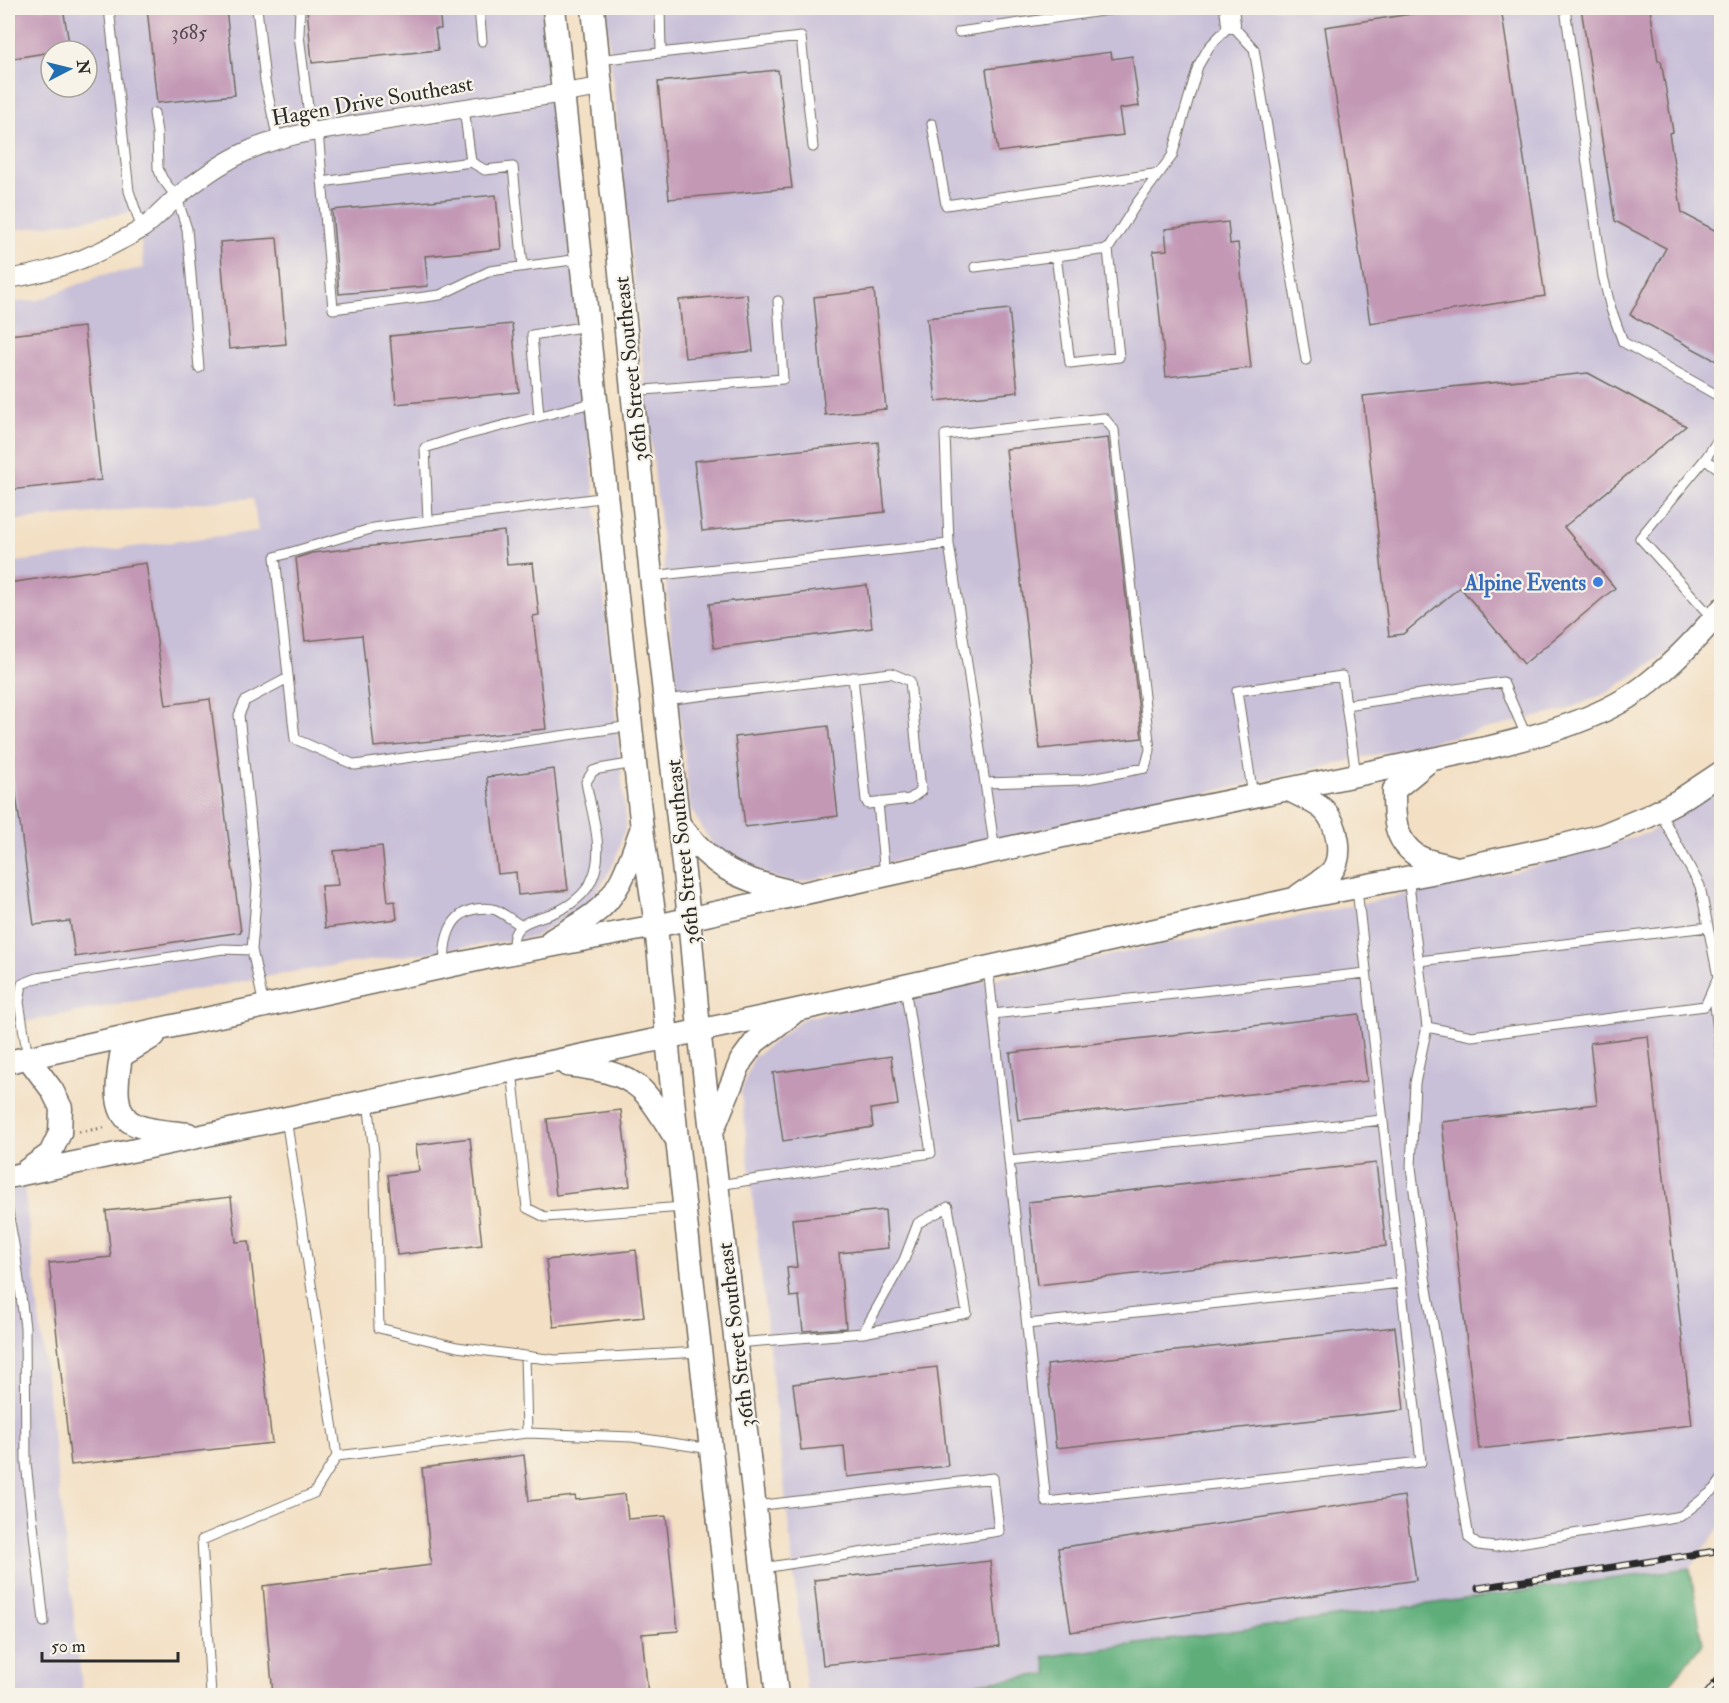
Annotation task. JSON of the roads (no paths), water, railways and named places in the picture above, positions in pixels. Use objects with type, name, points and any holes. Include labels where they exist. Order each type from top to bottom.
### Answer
[{"type":"street","name":"36th Street Southeast","points":[[554,8],[642,829],[656,926],[684,1207],[738,1695]]},
{"type":"street","name":"36th Street Southeast","points":[[593,8],[699,1029],[777,1695]]},
{"type":"street","name":"Hagen Drive Southeast","points":[[8,279],[66,266],[99,253],[142,229],[213,170],[247,150],[315,132],[602,87]]},
{"type":"street","points":[[18,1060],[514,952],[656,926],[800,893],[1527,738],[1602,712],[1650,682],[1700,636],[1717,614]]},
{"type":"street","points":[[1431,759],[1394,790],[1394,818],[1400,839],[1418,856],[1458,868]]},
{"type":"street","points":[[14,1175],[797,1010],[1294,898],[1458,868],[1604,835],[1680,800],[1722,772]]},
{"type":"street","points":[[1287,789],[1323,809],[1332,821],[1337,841],[1337,858],[1332,870],[1294,898]]},
{"type":"street","points":[[679,824],[698,848],[723,868],[759,884],[800,893]]},
{"type":"street","points":[[538,948],[594,914],[608,899],[621,881],[642,829]]},
{"type":"street","points":[[712,1134],[741,1061],[754,1042],[797,1010]]},
{"type":"street","points":[[168,1027],[121,1056],[116,1086],[120,1110],[134,1125],[199,1136]]},
{"type":"street","points":[[14,1175],[50,1154],[60,1133],[61,1108],[52,1090],[18,1060]]},
{"type":"street","points":[[550,1063],[594,1068],[622,1078],[642,1090],[677,1139]]},
{"type":"lane","points":[[109,8],[129,191],[142,229]]},
{"type":"lane","points":[[257,8],[265,81],[278,140]]},
{"type":"lane","points":[[300,8],[299,35],[322,182],[333,309],[440,295],[490,271],[581,259]]},
{"type":"lane","points":[[479,8],[482,41]]},
{"type":"lane","points":[[660,8],[661,51]]},
{"type":"lane","points":[[959,32],[1122,8]]},
{"type":"lane","points":[[1565,8],[1603,276],[1611,309],[1623,342],[1722,398]]},
{"type":"lane","points":[[1056,256],[1070,363],[1119,357],[1108,249],[1137,203],[1172,156],[1198,66],[1230,16],[1254,49],[1306,360]]},
{"type":"lane","points":[[598,60],[661,51],[801,37],[813,147]]},
{"type":"lane","points":[[464,108],[471,162]]},
{"type":"lane","points":[[154,112],[158,168],[162,178],[177,198],[190,246],[199,368]]},
{"type":"lane","points":[[932,124],[946,205],[1160,172]]},
{"type":"lane","points":[[322,182],[471,162],[484,170],[513,167],[523,266]]},
{"type":"lane","points":[[975,267],[1108,249]]},
{"type":"lane","points":[[632,392],[783,379],[778,301]]},
{"type":"lane","points":[[539,416],[532,335],[588,326]]},
{"type":"lane","points":[[428,521],[424,448],[596,402]]},
{"type":"lane","points":[[985,783],[1081,780],[1145,768],[1150,750],[1114,430],[1104,418],[945,435],[949,544],[995,851]]},
{"type":"lane","points":[[1717,614],[1640,538],[1705,459],[1722,434]]},
{"type":"lane","points":[[1705,459],[1722,471]]},
{"type":"lane","points":[[606,497],[374,528],[275,557],[288,678],[295,739],[355,765],[631,726]]},
{"type":"lane","points":[[651,576],[949,544]]},
{"type":"lane","points":[[665,700],[853,677],[891,673],[910,681],[921,791],[910,799],[868,804],[866,800],[853,677]]},
{"type":"lane","points":[[1253,796],[1237,691],[1341,676],[1356,775]]},
{"type":"lane","points":[[264,1006],[252,950],[257,885],[239,715],[245,701],[288,678]]},
{"type":"lane","points":[[1346,705],[1503,682],[1527,738]]},
{"type":"lane","points":[[514,952],[512,943],[514,934],[520,925],[533,918],[554,913],[570,904],[584,893],[594,877],[597,841],[586,782],[593,771],[635,763]]},
{"type":"lane","points":[[878,803],[885,875]]},
{"type":"lane","points":[[1427,1027],[1472,1036],[1705,1006],[1718,977],[1700,886],[1659,811]]},
{"type":"lane","points":[[1408,877],[1427,1027],[1415,1083],[1411,1167],[1425,1277],[1469,1538],[1478,1545],[1495,1547],[1681,1516],[1715,1489],[1722,1479]]},
{"type":"lane","points":[[988,967],[1046,1502],[1420,1462],[1357,887]]},
{"type":"lane","points":[[445,967],[443,949],[447,934],[464,913],[476,909],[495,910],[520,925]]},
{"type":"lane","points":[[1419,961],[1708,927]]},
{"type":"lane","points":[[18,1060],[19,1002],[22,984],[37,978],[224,949],[252,950]]},
{"type":"lane","points":[[993,1014],[1366,973]]},
{"type":"lane","points":[[718,1185],[931,1153],[905,986]]},
{"type":"lane","points":[[1713,989],[1722,1064]]},
{"type":"lane","points":[[512,1071],[527,1208],[545,1217],[684,1207]]},
{"type":"lane","points":[[368,1101],[374,1153],[379,1328],[457,1347],[555,1360],[700,1352]]},
{"type":"lane","points":[[211,1695],[202,1540],[314,1493],[337,1456],[285,1118]]},
{"type":"lane","points":[[1009,1161],[1382,1120]]},
{"type":"lane","points":[[736,1343],[863,1333],[967,1313],[948,1207],[918,1223],[904,1260],[863,1333]]},
{"type":"lane","points":[[8,1211],[11,1251],[25,1327],[26,1463],[44,1622]]},
{"type":"lane","points":[[1027,1324],[1401,1283]]},
{"type":"lane","points":[[525,1356],[527,1433]]},
{"type":"lane","points":[[337,1456],[527,1433],[632,1437],[711,1449]]},
{"type":"lane","points":[[755,1506],[993,1478],[999,1531],[762,1568]]},
{"type":"railway","points":[[1478,1588],[1722,1550]]},
{"type":"railway","points":[[1705,1696],[1722,1675]]},
{"type":"place","name":"Alpine Events","points":[[1598,582]]}]
